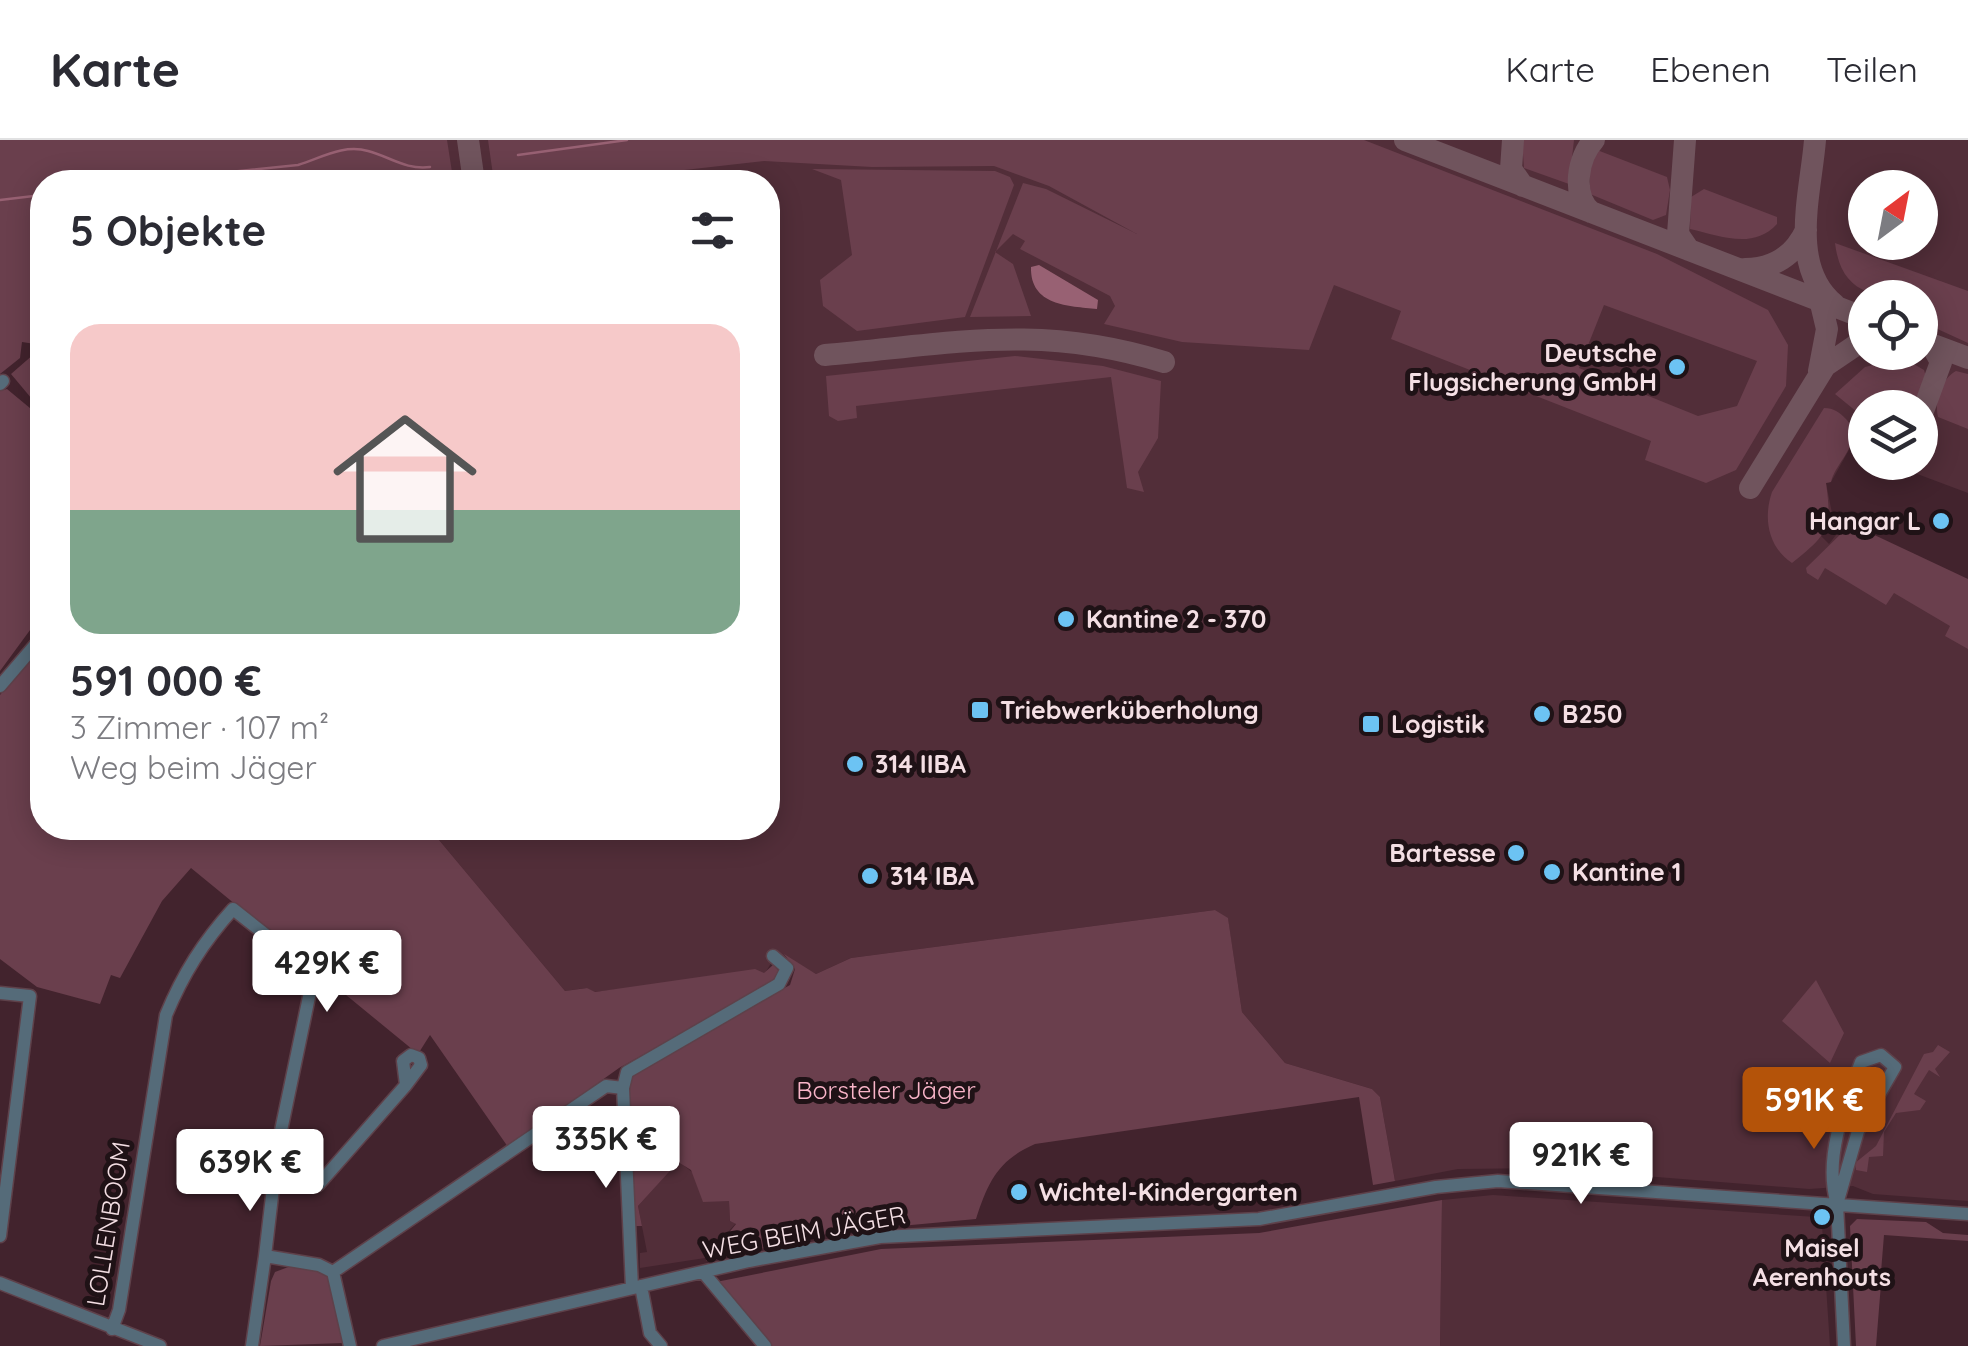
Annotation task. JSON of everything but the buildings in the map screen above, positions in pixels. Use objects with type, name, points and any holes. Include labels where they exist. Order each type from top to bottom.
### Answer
[{"type":"street","points":[[0,686],[30,651]]},
{"type":"street","name":"LOLLENBOOM","points":[[112,1329],[119,1310],[166,1014],[183,974],[233,909],[314,973],[278,1145],[277,1177]]},
{"type":"street","points":[[661,1346],[650,1333],[636,1287],[623,1088],[627,1072],[779,984],[787,968],[773,956]]},
{"type":"street","points":[[0,993],[30,996],[0,1236]]},
{"type":"street","points":[[1837,1204],[1858,1131],[1895,1067],[1880,1055],[1861,1062],[1847,1100],[1834,1168],[1844,1346]]},
{"type":"street","points":[[252,1346],[277,1177],[318,1186],[406,1085]]},
{"type":"street","points":[[333,1272],[606,1086],[623,1088]]},
{"type":"street","name":"WEG BEIM JÄGER","points":[[383,1346],[703,1272],[880,1237],[1259,1219],[1436,1187],[1498,1181],[1968,1214]]},
{"type":"street","points":[[265,1256],[319,1264],[333,1272],[350,1346]]},
{"type":"street","points":[[703,1272],[766,1346]]},
{"type":"street","points":[[0,1283],[160,1346]]},
{"type":"shaded area","points":[[0,140],[1968,140],[1968,493],[1933,480],[1938,480],[1938,390],[1848,390],[1848,452],[1831,482],[1826,483],[1832,513],[1821,536],[1829,544],[1846,522],[1968,592],[1968,1201],[1873,1194],[1853,1186],[1809,1189],[1543,1168],[1458,1169],[1395,1181],[1380,1097],[1372,1089],[1285,1063],[1242,1012],[1228,919],[1215,910],[851,958],[816,974],[778,952],[765,973],[594,992],[586,988],[565,991],[439,840],[780,840],[780,170],[30,170]]},
{"type":"shaded area","points":[[1039,265],[1098,300],[1097,309],[1064,305],[1044,297],[1032,280],[1031,267]]},
{"type":"shaded area","points":[[678,1161],[729,1201],[730,1221],[736,1223],[705,1258],[640,1268],[640,1253],[647,1252],[638,1206]]},
{"type":"shaded area","points":[[1493,1195],[1816,1217],[1822,1225],[1830,1346],[1440,1346],[1442,1200]]},
{"type":"green space","points":[[0,140],[447,140],[452,170],[30,170],[30,343],[22,342],[20,358],[0,374]]},
{"type":"green space","points":[[488,140],[1364,140],[1657,254],[1768,310],[1788,345],[1786,386],[1736,470],[1706,483],[1645,460],[1651,441],[1391,339],[1401,311],[1334,285],[1309,350],[1182,342],[1104,324],[1115,306],[1110,296],[1020,249],[1025,241],[1013,234],[996,251],[1023,183],[1046,189],[1137,234],[1049,186],[994,166],[872,167],[764,161],[685,170],[492,170]],"holes":[[[1604,305],[1757,361],[1737,406],[1698,416],[1579,368]]]},
{"type":"green space","points":[[1522,140],[1574,140],[1569,184],[1524,168]]},
{"type":"green space","points":[[1597,150],[1667,177],[1670,190],[1666,215],[1653,220],[1590,194],[1590,154]]},
{"type":"green space","points":[[812,169],[995,171],[1010,177],[1014,185],[965,317],[857,331],[823,306],[820,280],[852,255],[841,180]]},
{"type":"green space","points":[[1704,189],[1777,217],[1777,224],[1758,237],[1747,239],[1690,229],[1691,197]]},
{"type":"green space","points":[[1835,243],[1848,248],[1848,260],[1882,260],[1938,280],[1850,280]]},
{"type":"green space","points":[[996,252],[1013,264],[1031,316],[970,317]]},
{"type":"green space","points":[[1938,280],[1968,291],[1968,343],[1938,329]]},
{"type":"green space","points":[[1015,356],[1103,366],[1161,381],[1158,438],[1138,472],[1144,492],[1127,488],[1111,377],[856,406],[857,418],[838,421],[829,416],[826,376]]},
{"type":"green space","points":[[30,357],[30,397],[11,374]]},
{"type":"green space","points":[[1862,370],[1924,370],[1926,377],[1920,390],[1848,390],[1848,405],[1835,394]]},
{"type":"green space","points":[[1956,371],[1968,374],[1968,429],[1938,417],[1940,391]]},
{"type":"green space","points":[[7,389],[30,408],[30,630],[0,671],[0,391]]},
{"type":"green space","points":[[1824,408],[1846,419],[1848,451],[1831,482],[1826,483],[1829,510],[1825,528],[1792,563],[1777,549],[1770,531],[1772,492]]},
{"type":"green space","points":[[1851,524],[1968,579],[1968,649],[1945,636],[1950,626],[1894,593],[1886,605],[1825,568],[1818,580],[1807,573],[1806,568]]},
{"type":"green space","points":[[30,656],[30,840],[439,840],[565,991],[587,988],[595,992],[755,969],[764,973],[773,965],[781,973],[780,979],[619,1068],[508,1147],[430,1035],[418,1054],[191,868],[162,901],[120,978],[111,975],[100,1004],[37,987],[0,959],[0,695]]},
{"type":"green space","name":"Borsteler Jäger","points":[[1215,910],[1228,918],[1242,1012],[1285,1063],[1372,1089],[1380,1097],[1395,1181],[1373,1185],[1359,1097],[1035,1144],[1003,1165],[985,1194],[976,1219],[836,1232],[706,1261],[736,1224],[730,1221],[729,1201],[703,1202],[691,1170],[678,1162],[638,1206],[642,1226],[634,1226],[626,1075],[790,985],[795,969],[784,954],[816,974],[851,958]]},
{"type":"green space","points":[[1816,980],[1844,1033],[1830,1063],[1782,1021]]},
{"type":"green space","points":[[1938,1045],[1950,1052],[1935,1069],[1940,1077],[1929,1070],[1914,1094],[1926,1101],[1920,1110],[1896,1113],[1884,1132],[1883,1156],[1869,1157],[1867,1172],[1856,1170],[1855,1163],[1876,1146],[1924,1054],[1933,1052]]},
{"type":"green space","points":[[1442,1200],[1440,1346],[770,1346],[716,1282],[881,1249],[1259,1233]]},
{"type":"green space","points":[[1857,1219],[1926,1222],[1943,1233],[1968,1235],[1968,1241],[1884,1235],[1881,1272],[1876,1272],[1875,1283],[1881,1284],[1876,1346],[1856,1346],[1850,1226]]},
{"type":"green space","points":[[291,1266],[317,1269],[329,1276],[343,1343],[260,1346],[271,1281],[275,1272]]},
{"type":"waterway","points":[[518,155],[627,140]]},
{"type":"waterway","points":[[250,170],[298,165],[350,149],[368,151],[413,167],[430,167]]},
{"type":"waterway","points":[[0,200],[30,196]]},
{"type":"taxiway","points":[[468,140],[472,170]]},
{"type":"taxiway","points":[[1405,140],[1848,311]]},
{"type":"taxiway","points":[[1513,140],[1511,169],[1523,186]]},
{"type":"taxiway","points":[[1591,212],[1581,196],[1579,176],[1584,156],[1594,140]]},
{"type":"taxiway","points":[[1685,140],[1678,234],[1689,250]]},
{"type":"taxiway","points":[[1815,140],[1807,205],[1807,249],[1811,270],[1834,304]]},
{"type":"taxiway","points":[[1745,269],[1765,267],[1782,259],[1806,230]]},
{"type":"taxiway","points":[[1818,291],[1827,329],[1819,371]]},
{"type":"taxiway","points":[[825,355],[955,342],[1035,340],[1118,350],[1164,362]]},
{"type":"taxiway","points":[[1938,347],[1968,358]]},
{"type":"taxiway","points":[[1750,488],[1825,366],[1848,350]]},
{"type":"taxiway","points":[[1931,390],[1941,362],[1938,357]]},
{"type":"place","name":"Deutsche Flugsicherung GmbH","points":[[1677,367]]},
{"type":"place","name":"Hangar L","points":[[1941,521]]},
{"type":"place","name":"Kantine 2 - 370","points":[[1066,619]]},
{"type":"place","name":"Triebwerküberholung","points":[[980,710]]},
{"type":"place","name":"B250","points":[[1542,714]]},
{"type":"place","name":"Logistik","points":[[1371,724]]},
{"type":"place","name":"314 IIBA","points":[[855,764]]},
{"type":"place","name":"Bartesse","points":[[1516,853]]},
{"type":"place","name":"Kantine 1","points":[[1552,872]]},
{"type":"place","name":"314 IBA","points":[[870,876]]},
{"type":"place","name":"Wichtel-Kindergarten","points":[[1019,1192]]},
{"type":"place","name":"Maisel Aerenhouts","points":[[1822,1217]]}]
